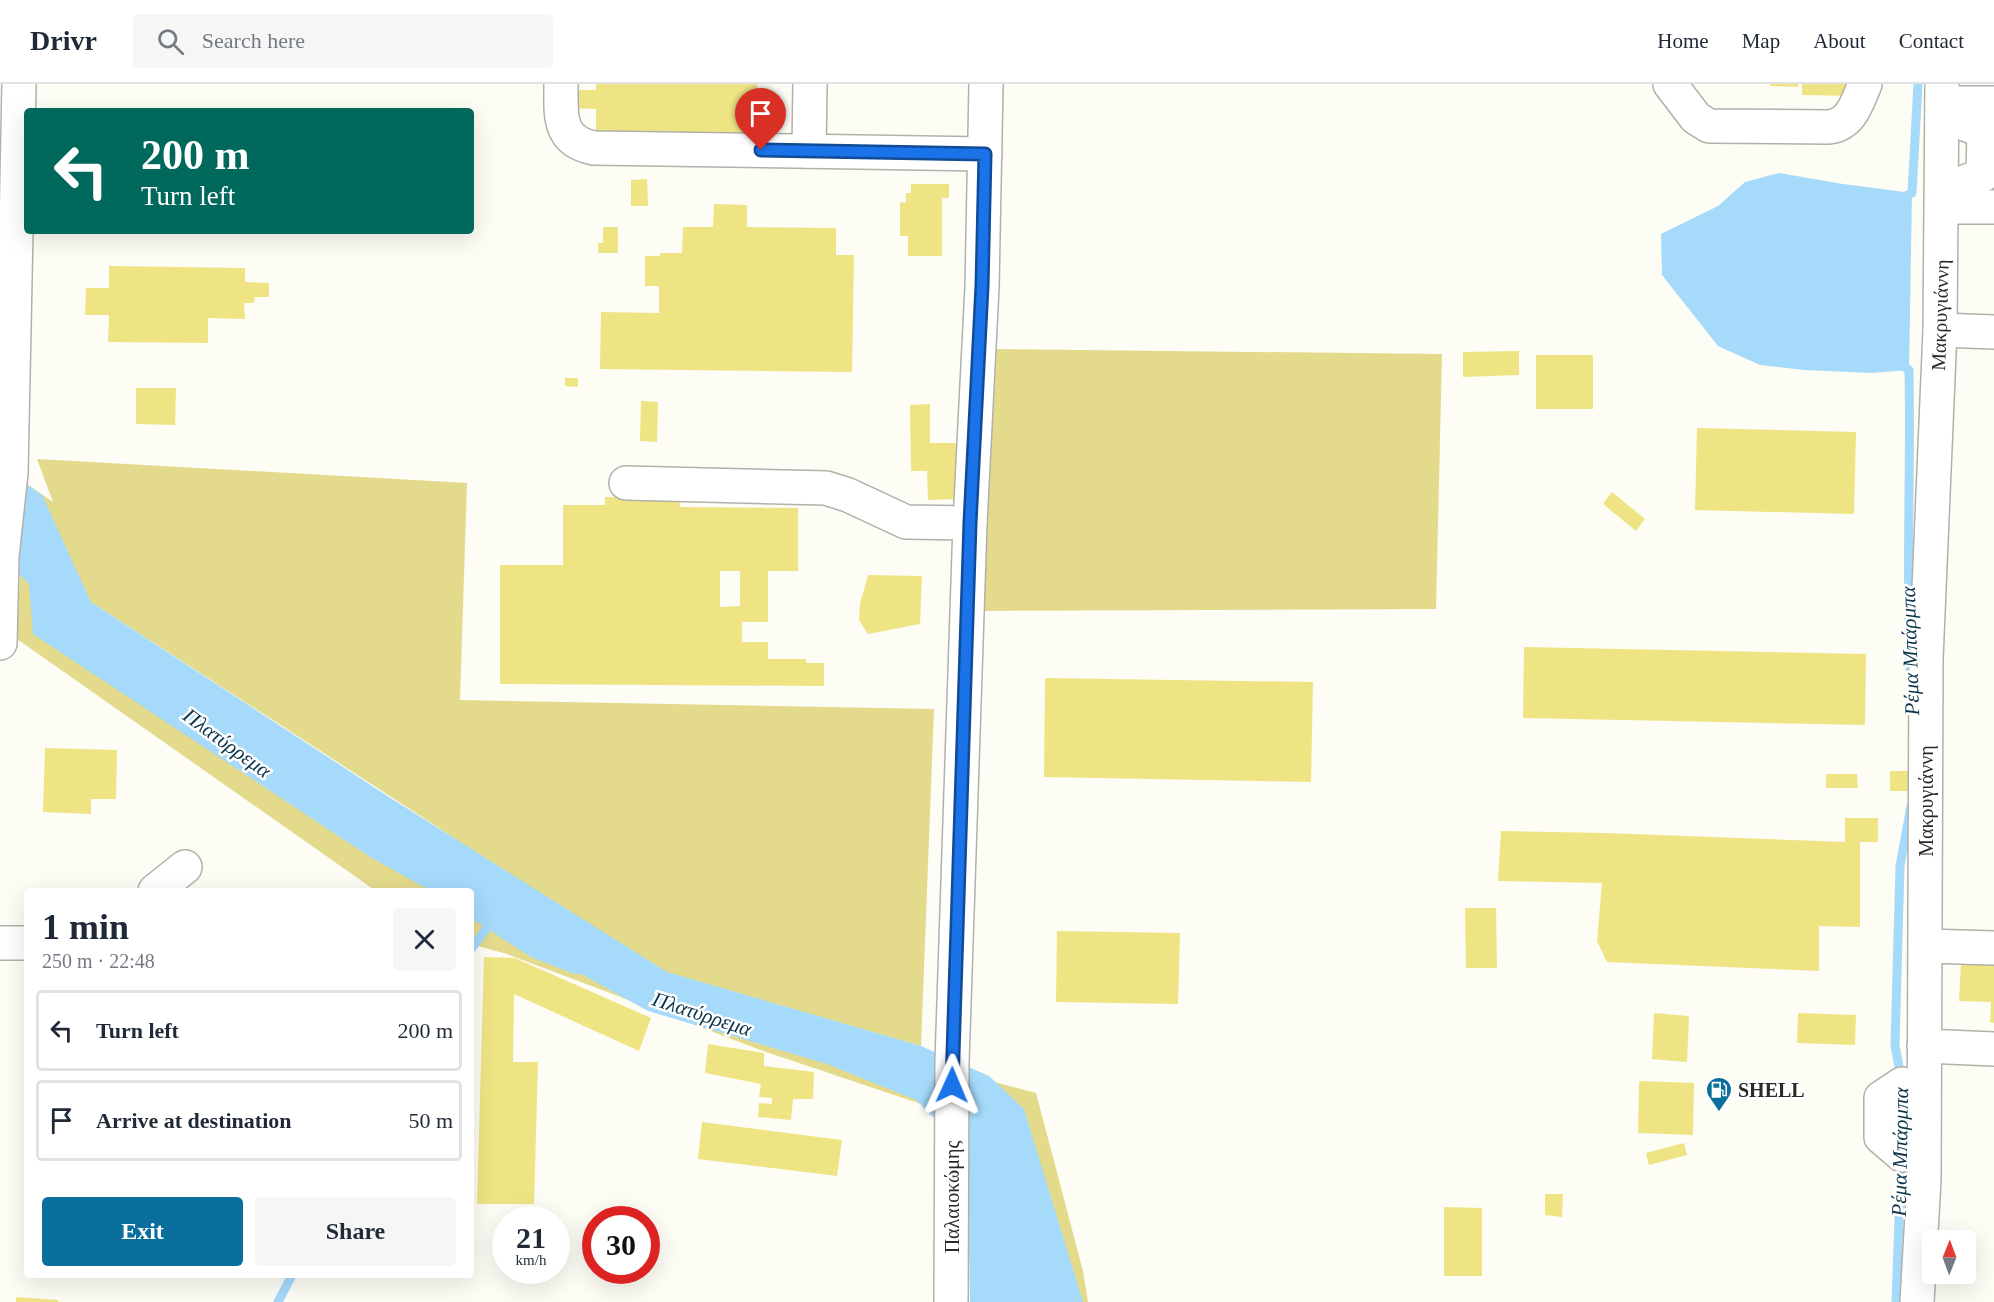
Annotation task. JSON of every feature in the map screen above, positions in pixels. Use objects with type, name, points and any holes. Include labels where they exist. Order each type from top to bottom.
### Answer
[{"type":"street","points":[[0,643],[2,556],[11,473],[8,179],[19,84]]},
{"type":"street","points":[[561,84],[562,124],[567,134],[574,141],[594,148],[985,154]]},
{"type":"street","points":[[809,151],[810,84]]},
{"type":"street","name":"Παλαιοκώμης","points":[[951,1302],[952,1062],[970,523],[982,286],[986,84]]},
{"type":"street","points":[[1670,84],[1696,118],[1709,126],[1829,128],[1842,124],[1848,119],[1865,84]]},
{"type":"street","points":[[1942,101],[1994,103]]},
{"type":"street","name":"Μακρυγιάννη","points":[[1917,1302],[1924,1180],[1926,659],[1940,330],[1952,195],[1942,101]]},
{"type":"street","points":[[1952,195],[1994,207]]},
{"type":"street","points":[[1940,330],[1994,332]]},
{"type":"street","points":[[626,483],[826,488],[848,495],[906,522],[970,523]]},
{"type":"street","points":[[159,888],[185,867]]},
{"type":"street","points":[[0,943],[24,943]]},
{"type":"street","points":[[1926,946],[1994,948]]},
{"type":"street","points":[[1924,1046],[1994,1049]]},
{"type":"street","points":[[1902,1084],[1881,1098],[1881,1137],[1902,1155]]},
{"type":"shaded area","points":[[984,349],[1442,354],[1436,609],[978,611]]},
{"type":"shaded area","points":[[37,459],[467,483],[460,700],[934,709],[921,1046],[655,969],[987,1080],[1036,1093],[1083,1271],[1088,1302],[983,1302],[985,1139],[933,1108],[766,1052],[507,954],[474,945],[474,888],[372,888],[17,639],[24,482],[53,502]],"holes":[[[94,604],[456,839],[91,620]]]},
{"type":"water","points":[[1779,173],[1912,193],[1909,370],[1871,373],[1760,365],[1718,346],[1662,275],[1661,234],[1718,206],[1745,182]]},
{"type":"water","points":[[0,466],[42,495],[91,602],[389,797],[667,972],[921,1046],[989,1076],[1024,1109],[1083,1302],[970,1302],[968,1190],[937,1121],[916,1100],[827,1064],[648,1011],[474,915],[474,888],[426,888],[370,857],[33,634],[29,584],[2,556]]},
{"type":"building","points":[[596,84],[757,84],[757,135],[596,133],[596,109],[572,108],[573,90],[596,90]]},
{"type":"building","points":[[1770,84],[1798,84],[1798,87],[1770,86]]},
{"type":"building","points":[[1802,84],[1858,84],[1858,96],[1802,95]]},
{"type":"building","points":[[647,179],[648,206],[631,206],[631,180]]},
{"type":"building","points":[[911,184],[949,184],[949,198],[942,198],[942,256],[908,256],[908,236],[900,236],[900,202],[906,203],[906,193],[911,193]]},
{"type":"building","points":[[714,204],[747,205],[747,227],[836,228],[836,255],[854,255],[852,372],[600,369],[601,312],[659,313],[659,286],[645,286],[645,256],[682,253],[683,227],[713,227]]},
{"type":"building","points":[[603,227],[618,227],[618,253],[598,253],[598,243],[603,243]]},
{"type":"building","points":[[109,266],[245,268],[245,282],[269,283],[269,297],[255,297],[254,303],[244,303],[245,319],[208,318],[208,343],[108,342],[109,315],[85,315],[86,288],[109,288]]},
{"type":"building","points":[[1519,351],[1519,375],[1463,377],[1463,352]]},
{"type":"building","points":[[1536,355],[1593,355],[1593,409],[1536,409]]},
{"type":"building","points":[[565,378],[578,378],[578,387],[565,386]]},
{"type":"building","points":[[136,388],[176,388],[175,425],[136,424]]},
{"type":"building","points":[[641,401],[658,402],[657,442],[640,441]]},
{"type":"building","points":[[930,404],[930,443],[959,443],[960,499],[928,500],[927,471],[911,471],[910,405]]},
{"type":"building","points":[[1697,428],[1856,432],[1854,514],[1695,510]]},
{"type":"building","points":[[1612,492],[1645,519],[1636,531],[1603,504]]},
{"type":"building","points":[[605,497],[680,498],[680,507],[798,508],[798,571],[768,571],[768,622],[742,622],[742,642],[768,642],[768,659],[806,659],[806,663],[824,663],[824,686],[500,684],[500,565],[563,565],[563,505],[605,505]],"holes":[[[720,571],[740,571],[740,606],[720,607]]]},
{"type":"building","points":[[868,575],[922,576],[920,624],[868,634],[859,620],[860,604]]},
{"type":"building","points":[[1524,647],[1866,654],[1865,725],[1523,718]]},
{"type":"building","points":[[1045,678],[1313,682],[1311,782],[1044,777]]},
{"type":"building","points":[[45,748],[117,750],[116,799],[91,799],[91,814],[43,812]]},
{"type":"building","points":[[1890,771],[1909,771],[1909,791],[1890,791]]},
{"type":"building","points":[[1826,774],[1857,774],[1858,788],[1826,788]]},
{"type":"building","points":[[1845,818],[1878,818],[1878,842],[1860,842],[1860,927],[1819,926],[1819,971],[1607,962],[1597,941],[1602,883],[1498,881],[1501,831],[1845,842]]},
{"type":"building","points":[[1465,908],[1496,908],[1497,968],[1466,968]]},
{"type":"building","points":[[1057,931],[1180,933],[1178,1004],[1056,1002]]},
{"type":"building","points":[[484,957],[515,958],[651,1018],[639,1051],[514,994],[513,1062],[538,1062],[534,1204],[477,1204]]},
{"type":"building","points":[[1961,962],[1994,964],[1994,1023],[1990,1022],[1991,1002],[1959,1001]]},
{"type":"building","points":[[1654,1013],[1689,1016],[1687,1062],[1652,1059]]},
{"type":"building","points":[[1798,1013],[1856,1015],[1855,1045],[1797,1043]]},
{"type":"building","points":[[708,1044],[764,1053],[764,1066],[814,1072],[813,1099],[793,1099],[791,1120],[758,1117],[759,1103],[772,1104],[772,1098],[759,1097],[761,1084],[705,1073]]},
{"type":"building","points":[[1639,1081],[1694,1083],[1693,1135],[1638,1133]]},
{"type":"building","points":[[702,1122],[842,1140],[837,1176],[698,1159]]},
{"type":"building","points":[[1684,1143],[1687,1155],[1649,1165],[1646,1153]]},
{"type":"building","points":[[1545,1194],[1563,1194],[1562,1217],[1545,1215]]},
{"type":"building","points":[[1444,1207],[1482,1208],[1482,1276],[1444,1276]]},
{"type":"building","points":[[16,1297],[58,1300],[58,1302],[16,1302]]},
{"type":"waterway","name":"Ρέμα Μπάρμπα","points":[[1901,198],[1912,193],[1918,84]]},
{"type":"waterway","name":"Ρέμα Μπάρμπα","points":[[1900,364],[1909,370],[1910,670]]},
{"type":"waterway","name":"Ρέμα Μπάρμπα","points":[[1901,1078],[1895,1045],[1900,866],[1911,806]]},
{"type":"waterway","name":"Πλατύρρεμα","points":[[474,915],[533,953],[577,970]]},
{"type":"waterway","points":[[474,945],[489,925]]},
{"type":"waterway","name":"Ρέμα Μπάρμπα","points":[[1902,1092],[1902,1144]]},
{"type":"waterway","name":"Ρέμα Μπάρμπα","points":[[1896,1302],[1901,1161]]},
{"type":"waterway","points":[[278,1302],[290,1278]]},
{"type":"place","name":"SHELL","points":[[1719,1113]]},
{"type":"route","points":[[761,150],[985,154],[982,286],[970,523],[952,1085]]}]
